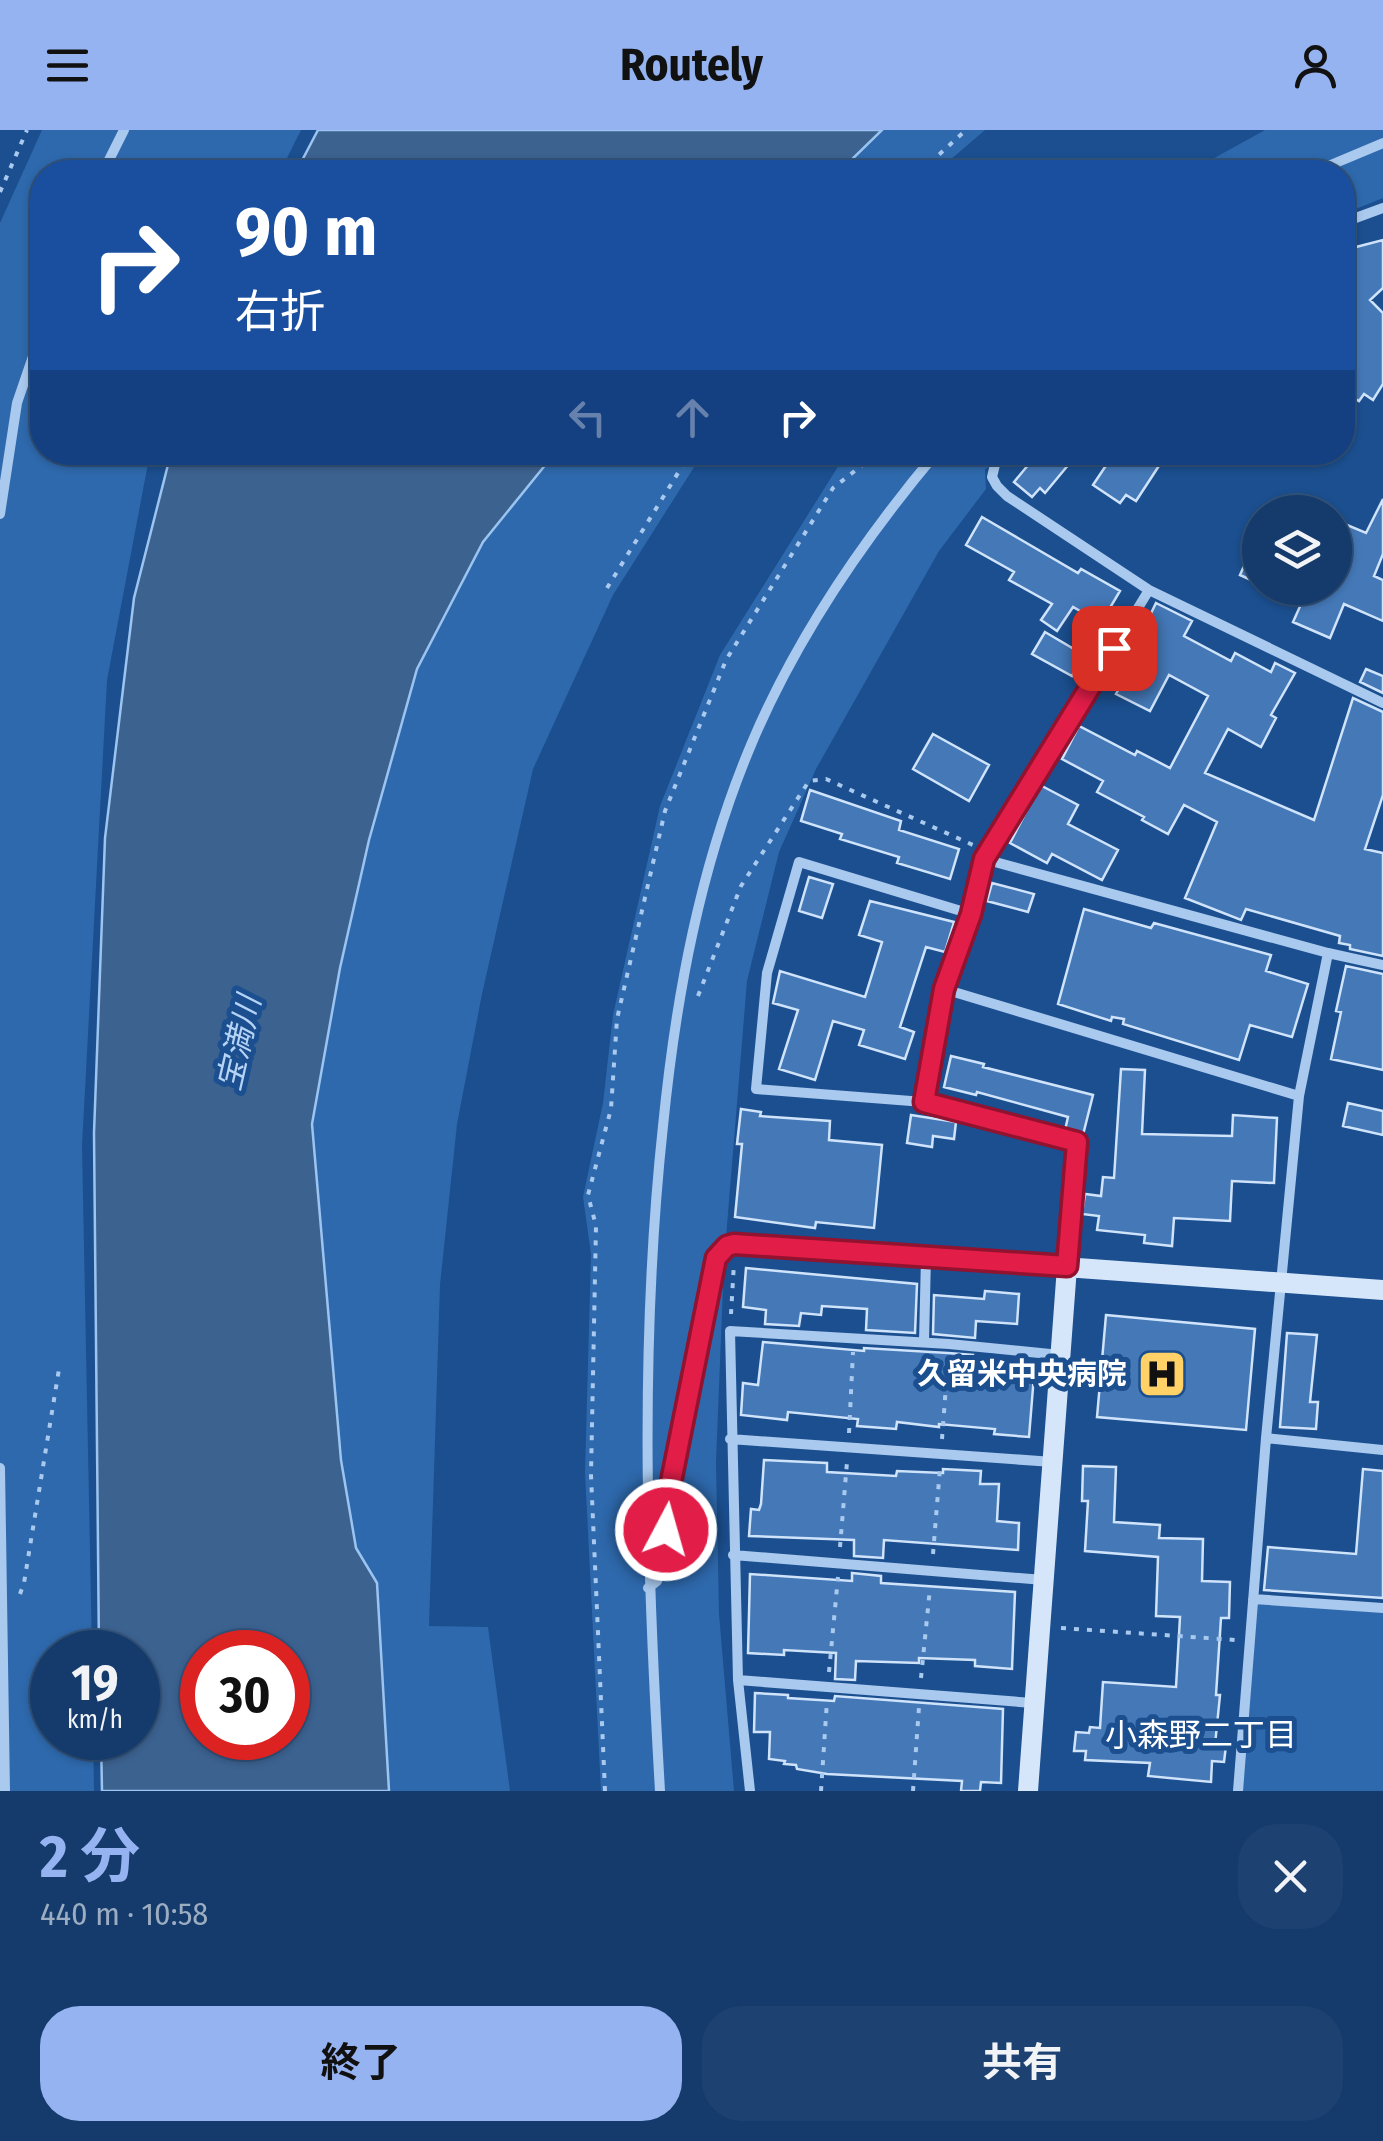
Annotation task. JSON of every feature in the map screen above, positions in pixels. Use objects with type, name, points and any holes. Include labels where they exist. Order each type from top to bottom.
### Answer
[{"type":"street","points":[[109,160],[124,130]]},
{"type":"street","points":[[1343,160],[1383,143]]},
{"type":"street","points":[[1355,218],[1383,208]]},
{"type":"street","points":[[0,514],[17,403],[30,365]]},
{"type":"street","points":[[660,1791],[648,1588],[645,1441],[657,1181],[672,1042],[716,838],[752,743],[792,661],[853,564],[928,465]]},
{"type":"street","points":[[995,465],[992,478],[1008,496],[1148,590],[1383,703]]},
{"type":"street","points":[[924,1102],[944,989],[971,914],[984,859],[1148,590]]},
{"type":"street","points":[[984,859],[1383,965]]},
{"type":"street","points":[[971,914],[799,862],[767,973],[756,1089],[924,1102],[1077,1142],[1028,1791]]},
{"type":"street","points":[[1238,1791],[1299,1096],[1328,953]]},
{"type":"street","points":[[944,989],[1299,1096]]},
{"type":"street","points":[[648,1588],[657,1581],[662,1569],[669,1492],[716,1258],[731,1245],[1383,1290]]},
{"type":"street","points":[[924,1342],[926,1257]]},
{"type":"street","points":[[750,1791],[738,1680],[730,1331],[924,1342],[1060,1355]]},
{"type":"street","points":[[1266,1438],[1383,1450]]},
{"type":"street","points":[[730,1439],[1053,1462]]},
{"type":"street","points":[[0,1468],[5,1791]]},
{"type":"street","points":[[733,1555],[1044,1580]]},
{"type":"street","points":[[1253,1599],[1383,1608]]},
{"type":"street","points":[[738,1680],[1033,1703]]},
{"type":"path","points":[[0,192],[26,130]]},
{"type":"path","points":[[933,160],[966,130]]},
{"type":"path","points":[[606,588],[683,465]]},
{"type":"path","points":[[730,1331],[731,1245]]},
{"type":"path","points":[[18,1598],[24,1583],[58,1368]]},
{"type":"path","points":[[1041,1626],[1250,1641]]},
{"type":"shaded area","points":[[42,130],[301,130],[286,160],[30,160],[30,465],[148,465],[107,680],[82,1146],[92,1630],[30,1630],[30,1760],[93,1760],[94,1791],[0,1791],[0,223]]},
{"type":"shaded area","points":[[882,130],[985,130],[950,160],[851,160]]},
{"type":"shaded area","points":[[1265,130],[1383,130],[1383,198],[1355,209],[1355,160],[1211,160]]},
{"type":"shaded area","points":[[545,465],[695,465],[613,595],[533,769],[457,1124],[440,1285],[429,1626],[488,1627],[510,1791],[389,1791],[377,1583],[356,1548],[341,1459],[312,1124],[340,968],[369,840],[417,669],[483,542]]},
{"type":"shaded area","points":[[839,465],[992,465],[985,469],[986,489],[939,551],[816,769],[779,852],[747,981],[724,1262],[716,1462],[719,1614],[734,1791],[601,1791],[585,1472],[591,1254],[583,1197],[603,1103],[613,1015],[660,806],[720,655]]},
{"type":"shaded area","points":[[1256,1604],[1383,1612],[1383,1791],[1241,1791]]},
{"type":"water","points":[[318,130],[882,130],[851,160],[302,160]]},
{"type":"water","name":"宝満川","points":[[168,465],[545,465],[483,542],[417,669],[369,840],[340,968],[312,1124],[341,1460],[356,1548],[377,1583],[389,1791],[102,1791],[101,1760],[160,1760],[160,1630],[99,1630],[94,1133],[105,838],[134,598]]},
{"type":"building","points":[[1383,240],[1383,288],[1370,300],[1383,313],[1383,384],[1373,400],[1364,394],[1359,401],[1355,399],[1356,247]]},
{"type":"building","points":[[1028,465],[1068,465],[1045,493],[1040,488],[1032,497],[1014,482]]},
{"type":"building","points":[[1106,465],[1160,465],[1136,501],[1126,495],[1120,503],[1093,485]]},
{"type":"building","points":[[1383,499],[1383,554],[1374,576],[1383,580],[1383,621],[1346,605],[1352,605],[1352,527],[1366,533]]},
{"type":"building","points":[[982,517],[1078,573],[1081,569],[1120,591],[1101,623],[1073,607],[1057,631],[1041,620],[1052,604],[1009,580],[1014,572],[966,545]]},
{"type":"building","points":[[1156,603],[1192,621],[1184,636],[1231,661],[1235,653],[1271,672],[1275,663],[1295,673],[1271,715],[1276,718],[1261,747],[1228,729],[1205,773],[1314,820],[1353,698],[1383,712],[1383,795],[1365,849],[1383,853],[1383,956],[1350,949],[1350,945],[1339,943],[1340,936],[1246,909],[1241,920],[1185,898],[1217,822],[1184,805],[1168,834],[1097,792],[1103,781],[1062,759],[1079,726],[1170,768],[1208,696],[1169,675],[1150,711],[1116,694],[1133,664],[1128,661]]},
{"type":"building","points":[[1301,605],[1344,605],[1330,638],[1293,622]]},
{"type":"building","points":[[1045,632],[1084,655],[1072,676],[1032,654]]},
{"type":"building","points":[[1366,669],[1383,676],[1383,693],[1360,682]]},
{"type":"building","points":[[933,734],[989,765],[969,801],[913,769]]},
{"type":"building","points":[[1040,785],[1078,805],[1068,824],[1118,850],[1102,880],[1052,854],[1047,863],[1010,843]]},
{"type":"building","points":[[810,790],[901,821],[899,830],[959,849],[950,879],[897,863],[899,857],[840,839],[842,834],[801,821]]},
{"type":"building","points":[[809,877],[833,884],[822,918],[799,911]]},
{"type":"building","points":[[992,883],[1034,894],[1028,912],[987,901]]},
{"type":"building","points":[[870,901],[954,922],[945,952],[926,947],[900,1027],[914,1032],[905,1059],[859,1045],[864,1030],[833,1021],[815,1080],[779,1069],[798,1010],[773,1003],[780,971],[865,997],[882,942],[859,935]]},
{"type":"building","points":[[1084,909],[1151,928],[1154,923],[1271,955],[1266,971],[1308,984],[1292,1037],[1250,1025],[1239,1060],[1123,1024],[1124,1019],[1112,1017],[1111,1021],[1058,1004]]},
{"type":"building","points":[[1346,966],[1383,974],[1383,1070],[1331,1059]]},
{"type":"building","points":[[951,1056],[1093,1095],[1083,1135],[1065,1130],[1068,1117],[944,1087]]},
{"type":"building","points":[[1121,1069],[1145,1070],[1142,1134],[1232,1136],[1233,1115],[1277,1118],[1274,1183],[1232,1181],[1230,1221],[1174,1218],[1172,1246],[1144,1243],[1145,1235],[1097,1230],[1099,1216],[1082,1214],[1085,1194],[1101,1196],[1103,1177],[1114,1178]]},
{"type":"building","points":[[1348,1103],[1383,1111],[1383,1135],[1343,1126]]},
{"type":"building","points":[[741,1109],[761,1112],[760,1116],[830,1121],[829,1140],[882,1145],[874,1228],[816,1222],[815,1228],[735,1217]]},
{"type":"building","points":[[911,1115],[956,1122],[954,1139],[933,1136],[932,1147],[907,1143]]},
{"type":"building","points":[[746,1268],[917,1284],[915,1333],[866,1330],[867,1309],[822,1306],[821,1315],[801,1313],[799,1326],[765,1324],[766,1310],[743,1307]]},
{"type":"building","points":[[985,1291],[1019,1294],[1017,1324],[976,1321],[975,1338],[933,1334],[934,1295],[984,1299]]},
{"type":"building","points":[[1106,1315],[1255,1329],[1246,1430],[1097,1417]]},
{"type":"building","points":[[1287,1333],[1317,1335],[1310,1402],[1318,1402],[1316,1429],[1280,1427]]},
{"type":"building","points":[[763,1342],[948,1353],[973,1355],[973,1360],[1035,1363],[1029,1437],[994,1434],[995,1429],[939,1424],[897,1422],[896,1429],[857,1426],[858,1419],[788,1412],[787,1420],[741,1415],[743,1383],[758,1385]]},
{"type":"building","points":[[764,1460],[827,1463],[827,1472],[896,1476],[897,1471],[981,1471],[980,1484],[999,1484],[997,1521],[1019,1523],[1018,1550],[884,1540],[883,1558],[854,1556],[854,1540],[749,1536],[751,1509],[759,1510],[761,1504]]},
{"type":"building","points":[[1083,1466],[1116,1467],[1114,1522],[1160,1525],[1159,1538],[1203,1539],[1202,1581],[1230,1582],[1229,1618],[1221,1618],[1216,1695],[1220,1695],[1215,1745],[1226,1746],[1224,1762],[1212,1761],[1211,1782],[1148,1776],[1150,1763],[1085,1760],[1086,1751],[1074,1751],[1076,1732],[1089,1733],[1090,1727],[1100,1728],[1103,1682],[1176,1687],[1180,1617],[1156,1616],[1158,1557],[1085,1551],[1088,1501],[1082,1501]]},
{"type":"building","points":[[1363,1469],[1383,1471],[1383,1598],[1264,1590],[1268,1547],[1356,1554]]},
{"type":"building","points":[[852,1573],[881,1576],[881,1583],[1015,1592],[1012,1669],[975,1666],[975,1660],[856,1661],[855,1680],[835,1679],[836,1653],[748,1653],[750,1574],[852,1581]]},
{"type":"building","points":[[755,1693],[1003,1709],[1001,1783],[981,1782],[980,1791],[961,1791],[962,1781],[827,1774],[769,1759],[770,1732],[754,1732]]},
{"type":"place","name":"久留米中央病院","points":[[1162,1374]]},
{"type":"district","name":"小森野二丁目","points":[[1201,1735]]},
{"type":"route","points":[[666,1530],[669,1492],[704,1310],[716,1258],[727,1246],[1067,1266],[1077,1142],[924,1102],[944,989],[971,914],[984,859],[1114,648]]}]
